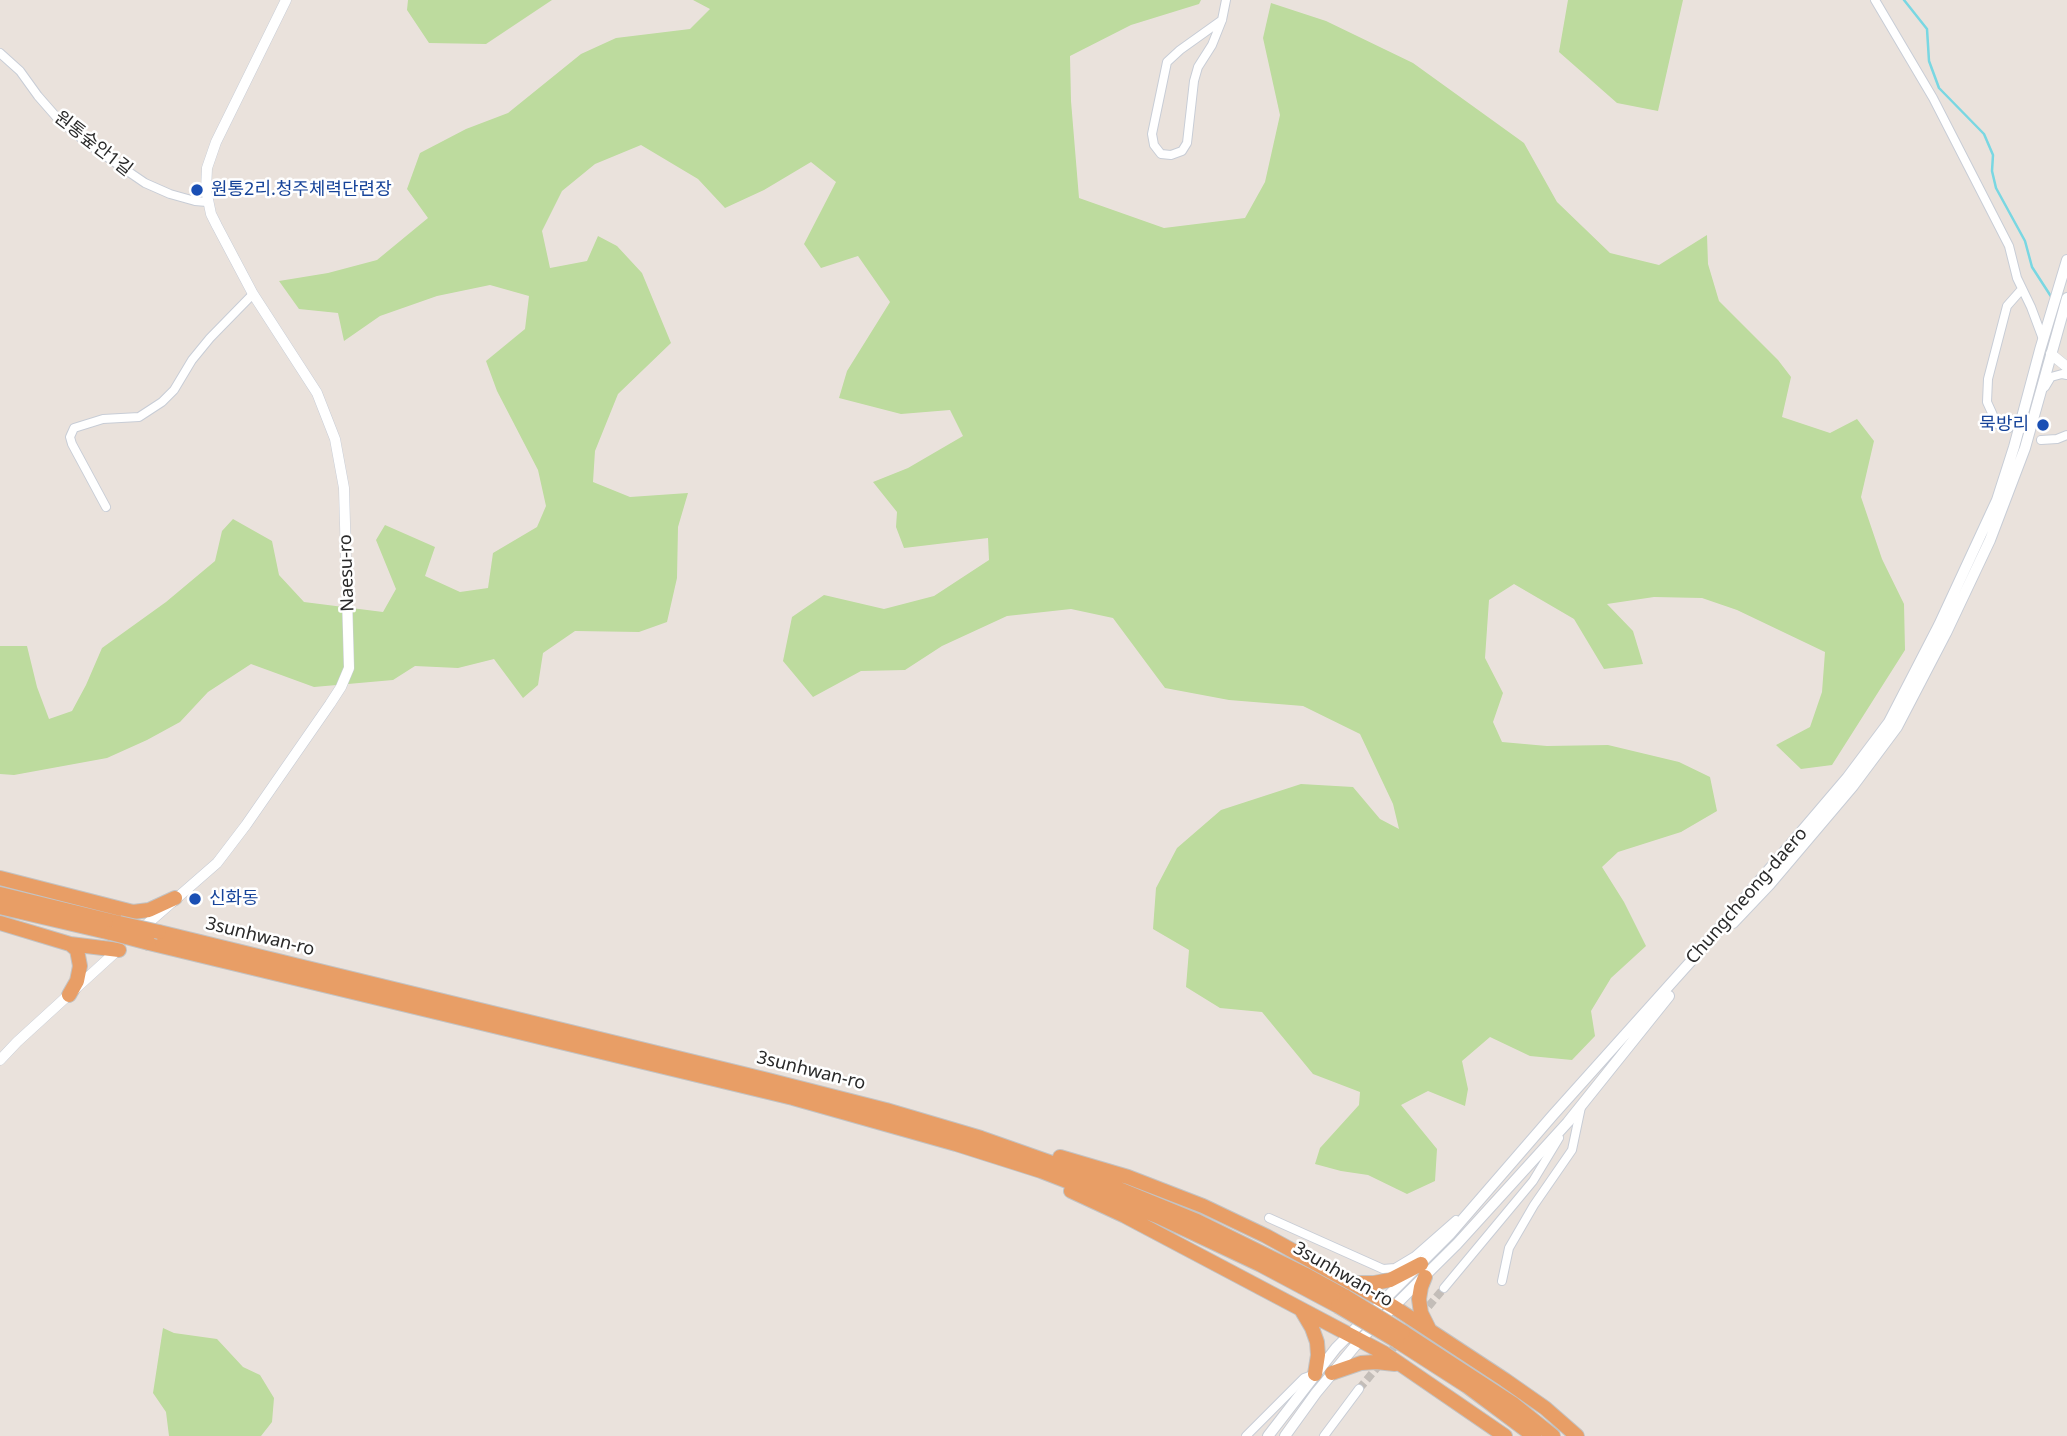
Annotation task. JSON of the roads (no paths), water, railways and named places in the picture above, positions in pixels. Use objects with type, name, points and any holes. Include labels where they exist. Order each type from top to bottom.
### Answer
[{"type":"highway","points":[[0,878],[133,912],[149,910],[175,898]]},
{"type":"highway","name":"3sunhwan-ro","points":[[0,894],[115,928]]},
{"type":"highway","name":"3sunhwan-ro","points":[[0,906],[150,935],[725,1069],[930,1123],[1035,1156],[1146,1199],[1255,1249],[1492,1389],[1553,1436]]},
{"type":"highway","points":[[133,912],[150,935]]},
{"type":"highway","points":[[0,923],[70,944],[112,949],[127,935],[133,923],[133,912]]},
{"type":"highway","name":"3sunhwan-ro","points":[[150,935],[895,1125],[1071,1182],[1157,1216],[1342,1302]]},
{"type":"highway","points":[[69,995],[80,966],[77,950],[70,944]]},
{"type":"highway","points":[[930,1123],[1092,1166],[1165,1190],[1266,1237],[1410,1317],[1545,1408],[1577,1436]]},
{"type":"highway","points":[[966,1147],[1108,1208],[1384,1353],[1505,1436]]},
{"type":"highway","points":[[1350,1282],[1382,1282],[1423,1271],[1419,1306],[1430,1331]]},
{"type":"highway","points":[[1349,1335],[1368,1292]]},
{"type":"highway","points":[[1301,1310],[1317,1342],[1318,1360],[1315,1374]]},
{"type":"highway","points":[[1384,1353],[1410,1317]]},
{"type":"highway","name":"3sunhwan-ro","points":[[1400,1336],[1534,1436]]},
{"type":"highway","points":[[1332,1373],[1348,1366],[1369,1362],[1401,1365]]},
{"type":"main road","name":"Chungcheong-daero","points":[[1423,1271],[1486,1192],[1763,878],[1847,778],[1889,722],[1939,625],[1997,500],[2067,260]]},
{"type":"main road","name":"Chungcheong-daero","points":[[1268,1436],[1315,1374],[1349,1335],[1457,1244],[1568,1122],[1696,962],[1770,884],[1853,786],[1897,727],[1990,540],[2025,448],[2066,303]]},
{"type":"main road","name":"Chungcheong-daero","points":[[1285,1436],[1332,1373],[1349,1335]]},
{"type":"street","name":"Naesu-ro","points":[[0,1060],[69,995],[112,949],[150,935],[175,898],[217,863],[346,677],[350,661],[345,498],[337,448],[317,393],[253,295],[217,226],[208,202],[207,168],[216,142],[286,0]]},
{"type":"street","points":[[1223,20],[1167,62],[1152,134],[1154,145],[1161,154],[1171,155],[1182,151],[1187,143],[1194,81],[1198,67],[1223,20],[1226,0]]},
{"type":"street","points":[[1875,0],[1933,97],[2009,246],[2017,278],[2043,340],[2051,354],[2067,367]]},
{"type":"street","name":"원통숲안1길","points":[[0,53],[20,71],[59,120],[88,144],[145,183],[170,194],[208,202]]},
{"type":"street","points":[[2009,428],[1997,424],[1987,402],[1988,379],[2007,306],[2022,289]]},
{"type":"street","points":[[106,506],[72,444],[70,437],[74,428],[103,419],[139,416],[162,402],[174,390],[192,360],[210,338],[253,295]]},
{"type":"street","points":[[2038,399],[2052,377],[2067,375]]},
{"type":"street","points":[[2041,440],[2067,435]]},
{"type":"street","points":[[1503,1281],[1509,1248],[1534,1205],[1572,1150],[1581,1107]]},
{"type":"street","points":[[1444,1288],[1533,1181],[1568,1122]]},
{"type":"street","points":[[1269,1218],[1366,1263],[1383,1269],[1395,1268],[1438,1237],[1486,1192]]},
{"type":"street","points":[[1246,1436],[1304,1378],[1315,1374]]},
{"type":"street","points":[[1324,1436],[1359,1389]]},
{"type":"waterway","points":[[1904,0],[1927,29],[1929,61],[1939,88],[1984,134],[1993,155],[1992,171],[1996,188],[2025,241],[2032,267],[2052,298]]},
{"type":"tunnel","points":[[1359,1389],[1444,1288]]},
{"type":"place","name":"원통2리.청주체력단련장","points":[[197,190]]},
{"type":"place","name":"묵방리","points":[[2043,425]]},
{"type":"place","name":"신화동","points":[[195,899]]}]
